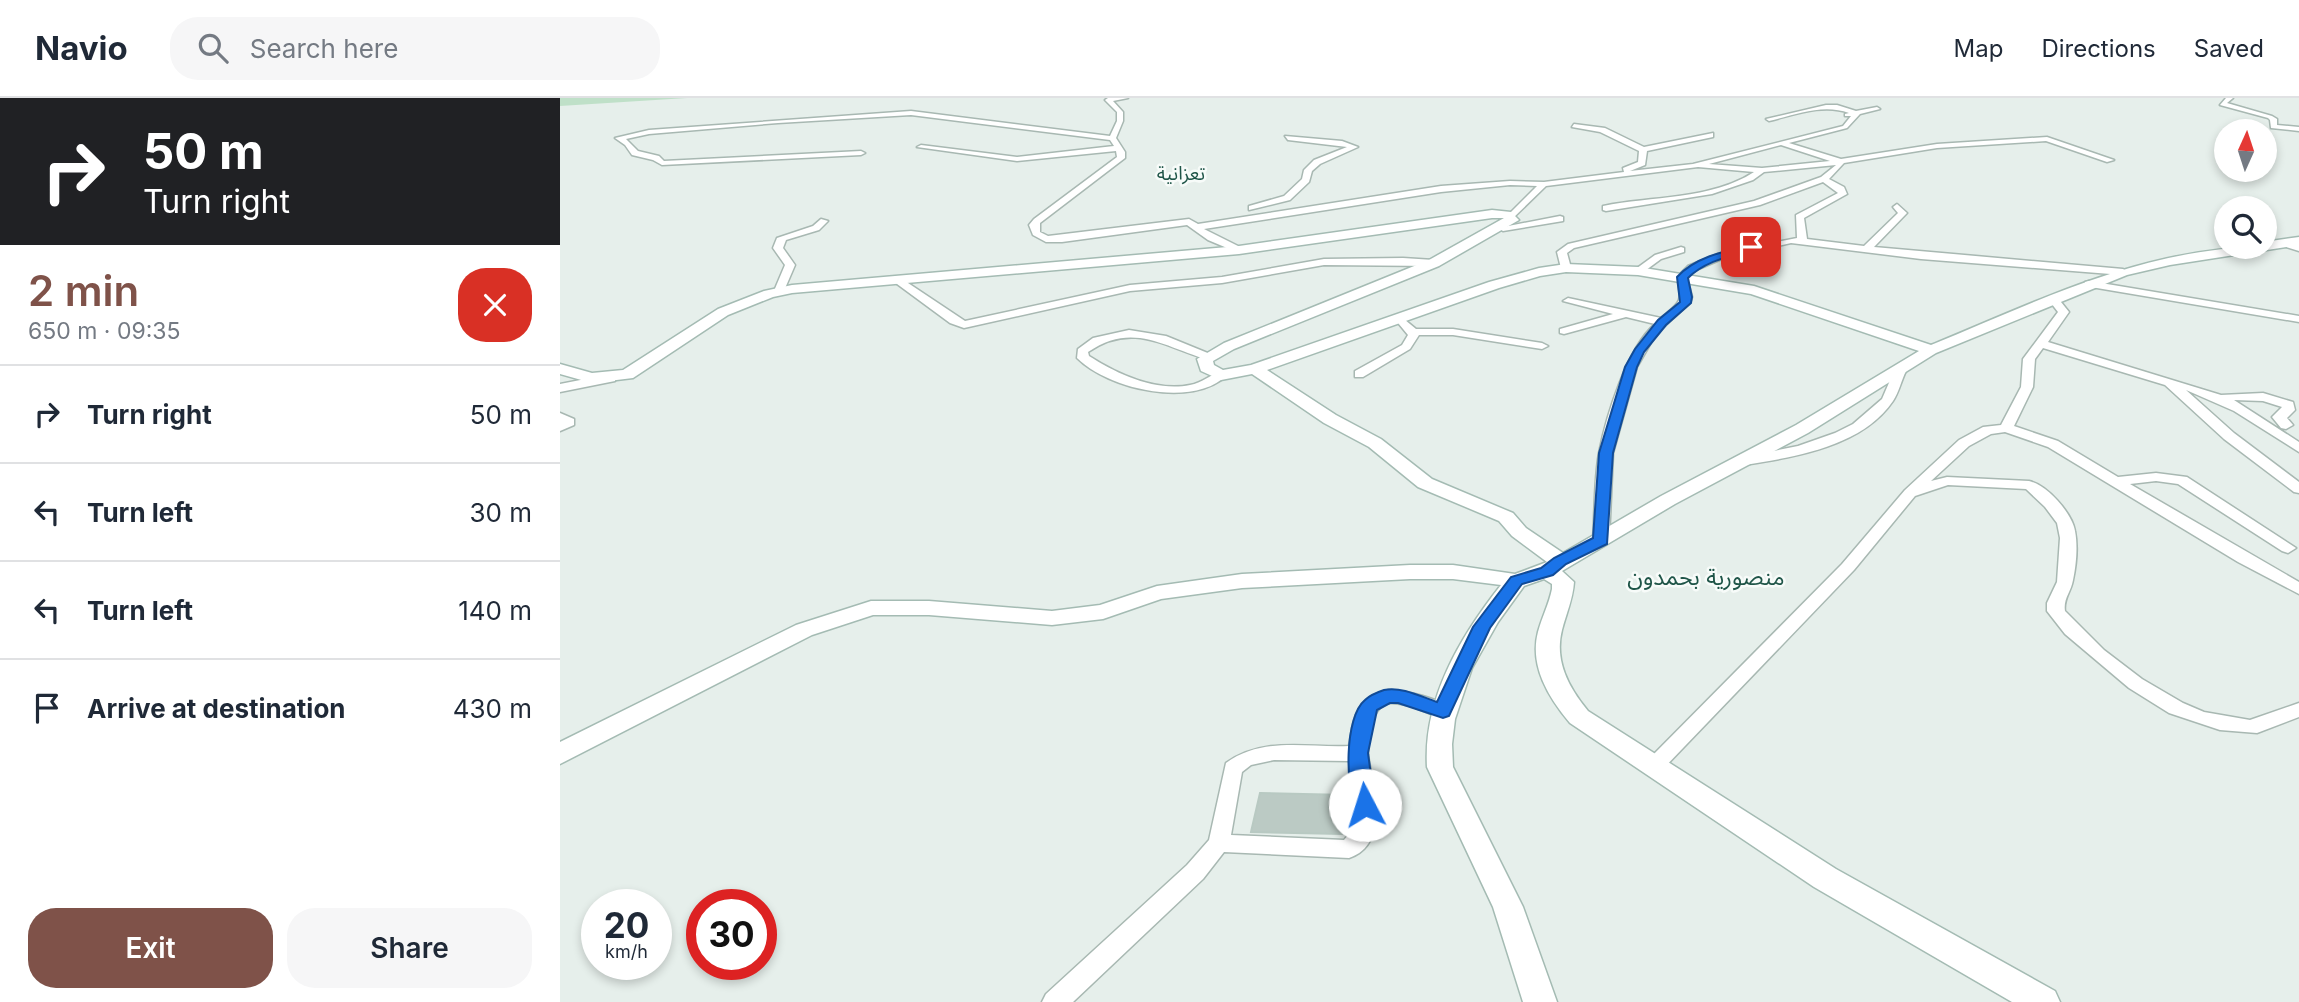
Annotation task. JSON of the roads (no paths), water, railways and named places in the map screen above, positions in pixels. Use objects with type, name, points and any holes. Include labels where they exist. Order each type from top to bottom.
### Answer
[{"type":"street","points":[[1112,138],[1120,121],[1120,112],[1108,100],[1125,98]]},
{"type":"street","points":[[2230,98],[2222,104],[2270,117],[2274,119],[2273,127],[2299,129]]},
{"type":"street","points":[[1769,119],[1833,106],[1856,113]]},
{"type":"street","points":[[1847,125],[1836,119],[1877,109]]},
{"type":"street","points":[[861,153],[727,162],[662,163],[656,158],[635,153],[628,143],[619,138],[649,132],[786,120],[911,113],[1112,138],[1122,155],[1119,162],[1037,221],[1034,225],[1036,233],[1046,239],[1062,239],[1189,222],[1211,238],[1239,250]]},
{"type":"street","points":[[1198,227],[1429,190],[1510,183],[1544,184],[1693,166],[1847,125],[1857,117],[1856,113]]},
{"type":"street","points":[[1574,126],[1602,130],[1642,150],[1710,135]]},
{"type":"street","points":[[1198,227],[1225,215],[1287,198],[1306,180],[1308,170],[1317,162],[1354,147],[1342,143],[1288,138]]},
{"type":"street","points":[[1693,166],[1762,170],[1937,146],[2047,139],[2109,160]]},
{"type":"street","points":[[1781,143],[1839,161]]},
{"type":"street","points":[[921,147],[1017,159],[1119,148]]},
{"type":"street","points":[[1611,175],[1642,163],[1642,150]]},
{"type":"street","points":[[1566,268],[1562,252],[1571,246],[1757,203],[1824,179],[1840,166],[1839,161]]},
{"type":"street","points":[[1606,208],[1724,188],[1752,180],[1762,170]]},
{"type":"street","points":[[1802,240],[1799,217],[1843,194],[1841,189],[1824,179]]},
{"type":"street","points":[[1221,375],[1207,368],[1205,362],[1209,356],[1272,327],[1434,263],[1507,222],[1544,184]]},
{"type":"street","points":[[1868,248],[1903,213],[1897,207]]},
{"type":"street","points":[[560,388],[634,371],[723,312],[779,291],[1239,250],[1361,234],[1473,215],[1500,214],[1507,222]]},
{"type":"street","points":[[1507,222],[1560,219]]},
{"type":"street","points":[[779,291],[790,265],[778,248],[781,239],[816,228],[824,220]]},
{"type":"street","points":[[1682,277],[1692,268],[1721,256],[1779,241],[1802,240],[1935,257],[2123,272]]},
{"type":"street","points":[[2277,244],[2299,241]]},
{"type":"street","points":[[2277,246],[2299,248]]},
{"type":"street","points":[[1638,271],[1651,260],[1681,250]]},
{"type":"street","points":[[560,754],[804,630],[871,608],[929,608],[1052,618],[1103,612],[1157,593],[1242,581],[1453,572],[1516,581],[1553,566],[1668,500],[1744,461],[1900,371],[1931,350],[2123,272],[2214,254]]},
{"type":"street","points":[[898,281],[954,321],[964,324],[1130,288],[1222,280],[1324,262],[1434,263]]},
{"type":"street","points":[[1209,356],[1158,336],[1134,333],[1103,339],[1082,351],[1083,358],[1111,375],[1170,389],[1189,389],[1221,375],[1255,369],[1531,274],[1566,268],[1638,271],[1769,294],[1931,350]]},
{"type":"street","points":[[1601,540],[1605,467],[1610,437],[1631,367],[1639,351],[1662,322],[1685,303],[1687,297],[1682,277]]},
{"type":"street","points":[[2089,284],[2299,319]]},
{"type":"street","points":[[2006,428],[2027,387],[2029,359],[2064,312],[2053,299]]},
{"type":"street","points":[[1568,301],[1662,322]]},
{"type":"street","points":[[1564,331],[1627,314]]},
{"type":"street","points":[[1359,374],[1406,347],[1414,335],[1399,318]]},
{"type":"street","points":[[1412,332],[1453,332],[1542,346]]},
{"type":"street","points":[[2040,344],[2222,398],[2262,420],[2299,448]]},
{"type":"street","points":[[560,369],[592,378],[611,378]]},
{"type":"street","points":[[1255,369],[1330,419],[1376,443],[1425,483],[1506,517],[1553,566],[1563,582],[1563,593],[1549,633],[1545,655],[1562,698],[1579,717],[1825,878],[2043,1002]]},
{"type":"street","points":[[2169,382],[2243,447],[2299,489]]},
{"type":"street","points":[[2222,398],[2261,395],[2276,399],[2288,405],[2289,410],[2279,417],[2287,425]]},
{"type":"street","points":[[560,417],[569,422],[560,426]]},
{"type":"street","points":[[1653,767],[1848,567],[1910,493],[1964,443],[1988,430],[2006,428],[2053,444],[2113,482],[2299,589]]},
{"type":"street","points":[[2113,482],[2156,477],[2182,480],[2288,548]]},
{"type":"street","points":[[1910,493],[1947,481],[2029,485],[2040,491],[2067,529],[2065,584],[2055,601],[2055,609],[2061,619],[2106,663],[2179,710],[2218,723],[2245,728],[2299,710]]},
{"type":"street","points":[[1516,581],[1482,627],[1443,711],[1437,747],[1440,767],[1508,907],[1536,998]]},
{"type":"street","points":[[1219,843],[1349,849],[1358,843],[1363,830],[1363,780],[1358,753],[1364,717],[1370,705],[1378,699],[1399,696],[1443,711]]},
{"type":"street","points":[[1055,1002],[1195,872],[1219,843],[1233,768],[1240,760],[1264,753],[1358,753]]},
{"type":"district","name":"تعزانية","points":[[1181,173]]},
{"type":"district","name":"منصورية بحمدون","points":[[1706,577]]}]
